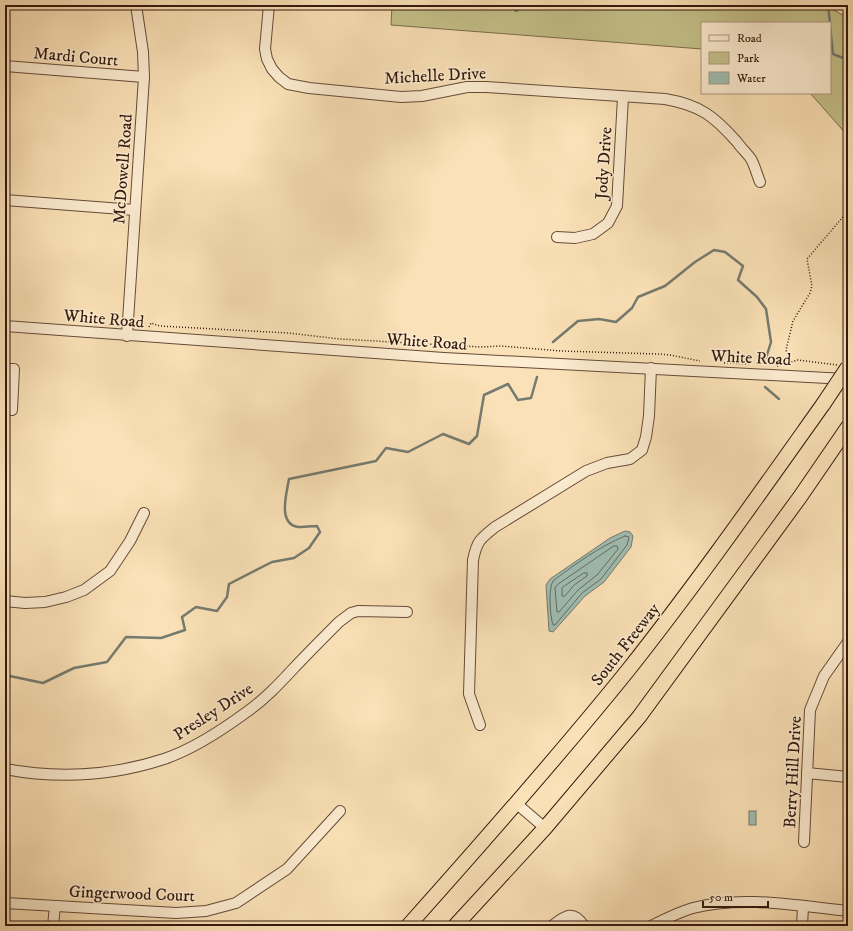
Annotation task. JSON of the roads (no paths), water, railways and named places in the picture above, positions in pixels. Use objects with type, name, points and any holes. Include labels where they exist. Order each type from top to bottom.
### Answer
[{"type":"highway","name":"South Freeway","points":[[408,926],[517,804],[620,679],[708,567],[824,403],[845,366]]},
{"type":"highway","points":[[455,926],[545,828],[640,717],[800,497],[848,427]]},
{"type":"street","name":"McDowell Road","points":[[128,336],[144,77],[143,52],[136,5]]},
{"type":"street","name":"Michelle Drive","points":[[269,5],[265,49],[267,59],[275,73],[288,84],[309,88],[401,97],[422,96],[467,87],[486,87],[665,99],[682,102],[697,108],[724,127],[751,159],[760,182]]},
{"type":"street","name":"Mardi Court","points":[[5,66],[144,77]]},
{"type":"street","name":"Jody Drive","points":[[557,237],[575,238],[593,234],[608,223],[617,206],[623,97]]},
{"type":"street","points":[[5,200],[135,210]]},
{"type":"street","name":"White Road","points":[[5,326],[146,338],[444,358],[848,379]]},
{"type":"street","points":[[480,725],[469,694],[472,560],[476,545],[482,537],[495,527],[586,471],[607,463],[630,459],[642,450],[646,437],[649,416],[651,368]]},
{"type":"street","points":[[5,369],[14,370],[12,410],[5,409]]},
{"type":"street","points":[[5,601],[25,603],[45,602],[66,597],[84,590],[110,571],[130,541],[144,514]]},
{"type":"street","name":"Presley Drive","points":[[5,769],[53,775],[85,774],[109,772],[165,758],[199,743],[249,711],[273,689],[339,622],[351,613],[365,610],[407,612]]},
{"type":"street","name":"Berry Hill Drive","points":[[804,842],[810,710],[824,676],[848,642]]},
{"type":"street","points":[[807,773],[848,777]]},
{"type":"street","points":[[517,804],[545,828]]},
{"type":"street","name":"Gingerwood Court","points":[[5,903],[176,913],[206,911],[236,903],[287,869],[340,811]]},
{"type":"street","points":[[651,926],[676,914],[694,908],[729,903],[752,902],[848,911]]},
{"type":"street","points":[[53,926],[54,906]]},
{"type":"street","points":[[802,926],[803,907]]},
{"type":"street","points":[[552,926],[564,916],[578,918],[584,926]]},
{"type":"water","points":[[625,531],[630,532],[633,536],[631,547],[604,582],[585,596],[553,632],[549,631],[546,585],[550,579],[610,538]]},
{"type":"water","points":[[749,811],[756,811],[756,825],[749,825]]},
{"type":"waterway","points":[[511,5],[516,11],[526,5]]},
{"type":"waterway","points":[[828,5],[830,22]]},
{"type":"waterway","points":[[831,35],[833,54],[848,60]]},
{"type":"waterway","points":[[553,342],[578,321],[599,319],[616,322],[632,308],[638,297],[665,286],[695,262],[714,250],[725,252],[743,266],[738,280],[757,297],[766,309],[771,342],[766,358]]},
{"type":"waterway","points":[[5,675],[43,683],[74,668],[107,662],[126,637],[161,638],[185,630],[182,617],[196,607],[217,611],[227,597],[229,584],[272,562],[294,558],[309,548],[320,532],[317,526],[298,527],[292,525],[287,520],[285,514],[285,499],[289,479],[376,461],[386,448],[408,452],[443,434],[469,444],[477,436],[484,395],[508,384],[518,400],[531,398],[537,377]]},
{"type":"waterway","points":[[765,387],[779,399]]}]
